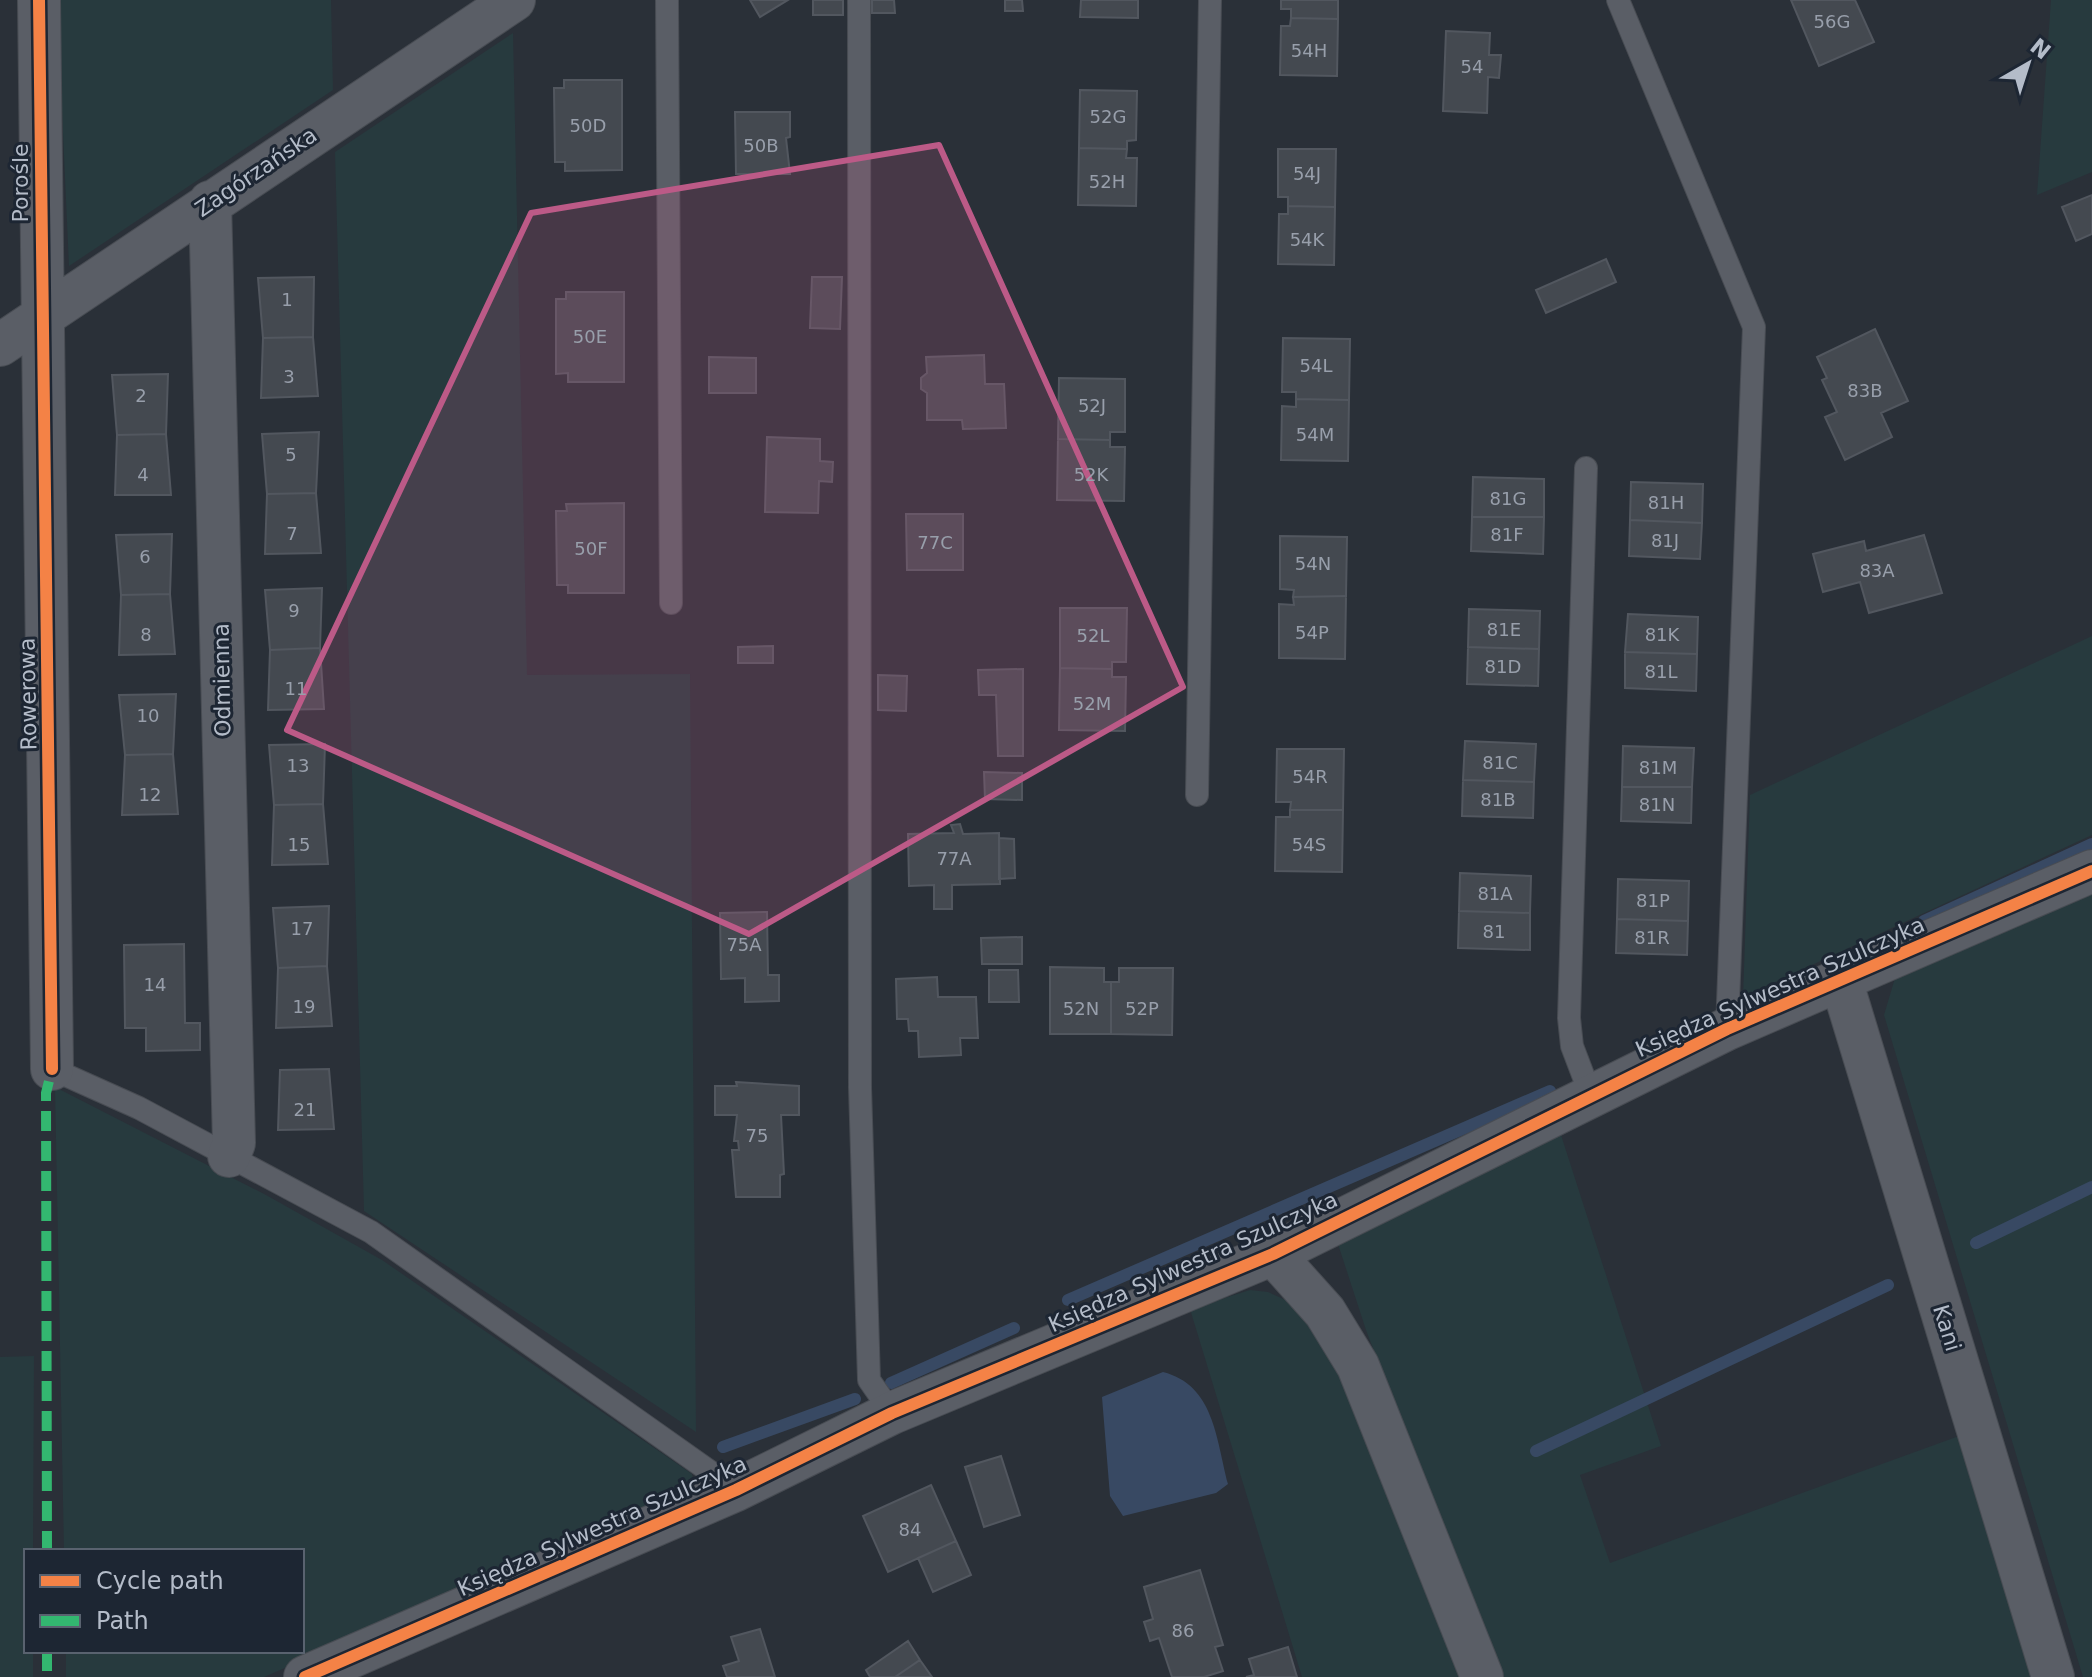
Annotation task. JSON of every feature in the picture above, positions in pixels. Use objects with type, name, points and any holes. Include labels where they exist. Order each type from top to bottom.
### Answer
[{"type":"street","name":"Porośle","points":[[39,0],[40,319]]},
{"type":"street","name":"Zagórzańska","points":[[0,345],[507,2]]},
{"type":"street","name":"Odmienna","points":[[210,202],[234,1143],[229,1156]]},
{"type":"street","name":"Rowerowa","points":[[40,319],[44,365],[52,1069]]},
{"type":"street","name":"Księdza Sylwestra Szulczyka","points":[[305,1677],[736,1490],[892,1413],[1273,1254],[1727,1029],[2092,871]]},
{"type":"street","name":"Kani","points":[[1841,980],[2053,1677]]},
{"type":"street","points":[[1273,1254],[1325,1312],[1358,1366],[1482,1677]]},
{"type":"lane","points":[[667,0],[671,603]]},
{"type":"lane","points":[[859,0],[860,1087],[869,1380],[892,1413]]},
{"type":"lane","points":[[1197,795],[1210,0]]},
{"type":"lane","points":[[1618,0],[1754,327],[1727,1029]]},
{"type":"lane","points":[[1586,468],[1569,1018],[1572,1046],[1591,1096]]},
{"type":"lane","points":[[52,1069],[139,1108],[371,1232],[736,1490]]},
{"type":"highlighted area","points":[[939,145],[1183,687],[749,934],[287,730],[531,213]]},
{"type":"green space","points":[[57,0],[331,0],[333,90],[69,266]]},
{"type":"green space","points":[[2051,0],[2092,0],[2092,172],[2037,195]]},
{"type":"green space","points":[[513,33],[527,675],[690,674],[696,1432],[364,1211],[335,152]]},
{"type":"green space","points":[[2092,636],[2092,835],[1743,997],[1750,795]]},
{"type":"green space","points":[[2092,886],[2092,1677],[2083,1677],[1884,1015],[1895,978]]},
{"type":"green space","points":[[55,1087],[266,1195],[382,1260],[692,1474],[695,1491],[264,1677],[66,1677],[66,1653],[304,1653],[304,1549],[64,1549]]},
{"type":"green space","points":[[1561,1135],[1661,1446],[1580,1475],[1610,1563],[1959,1436],[2032,1677],[1499,1677],[1366,1330],[1337,1241]]},
{"type":"green space","points":[[1250,1290],[1268,1292],[1290,1302],[1313,1327],[1351,1386],[1468,1677],[1302,1677],[1190,1309]]},
{"type":"green space","points":[[34,1356],[33,1549],[24,1549],[24,1653],[33,1653],[33,1677],[0,1677],[0,1357]]},
{"type":"water","points":[[1163,1372],[1180,1379],[1203,1401],[1216,1432],[1228,1484],[1216,1493],[1123,1516],[1110,1496],[1102,1397]]},
{"type":"building","points":[[750,0],[788,0],[760,17]]},
{"type":"building","points":[[813,0],[843,0],[843,15],[813,15]]},
{"type":"building","points":[[872,0],[894,0],[895,13],[872,13]]},
{"type":"building","points":[[1005,0],[1022,0],[1023,11],[1005,11]]},
{"type":"building","points":[[1081,0],[1138,0],[1138,18],[1080,17]]},
{"type":"building","points":[[1281,0],[1338,0],[1338,19],[1291,18],[1291,9],[1281,9]]},
{"type":"building","points":[[1791,0],[1855,0],[1874,42],[1819,66]]},
{"type":"building","points":[[1291,18],[1338,19],[1337,76],[1280,75],[1281,26],[1290,26]]},
{"type":"building","points":[[1446,31],[1490,33],[1489,55],[1501,55],[1499,78],[1488,77],[1487,113],[1443,111]]},
{"type":"building","points":[[564,80],[622,80],[622,170],[565,171],[565,162],[555,162],[554,88],[564,88]]},
{"type":"building","points":[[1080,90],[1137,91],[1136,140],[1127,141],[1127,149],[1079,148]]},
{"type":"building","points":[[735,112],[790,112],[790,137],[786,138],[790,174],[736,174]]},
{"type":"building","points":[[1079,148],[1127,149],[1126,158],[1137,158],[1136,206],[1078,205]]},
{"type":"building","points":[[1278,149],[1336,149],[1335,207],[1288,206],[1288,197],[1278,197]]},
{"type":"building","points":[[2092,195],[2092,234],[2076,241],[2062,207]]},
{"type":"building","points":[[1288,206],[1335,207],[1334,265],[1278,264],[1279,214],[1288,214]]},
{"type":"building","points":[[1606,259],[1616,282],[1546,313],[1536,290]]},
{"type":"building","points":[[314,277],[313,337],[263,338],[258,278]]},
{"type":"building","points":[[812,277],[842,277],[840,329],[810,328]]},
{"type":"building","points":[[566,292],[624,292],[624,382],[568,382],[568,373],[556,374],[556,299],[566,299]]},
{"type":"building","points":[[1875,329],[1908,401],[1881,413],[1892,437],[1845,460],[1825,417],[1837,412],[1822,380],[1827,378],[1817,357]]},
{"type":"building","points":[[313,337],[318,396],[261,398],[263,338]]},
{"type":"building","points":[[1283,338],[1350,339],[1349,400],[1296,399],[1296,392],[1282,392]]},
{"type":"building","points":[[984,355],[985,384],[1004,384],[1006,428],[963,429],[962,420],[927,420],[927,393],[921,389],[921,378],[927,373],[926,357]]},
{"type":"building","points":[[709,357],[756,358],[756,393],[709,393]]},
{"type":"building","points":[[168,374],[166,434],[117,435],[112,375]]},
{"type":"building","points":[[1059,378],[1125,379],[1125,432],[1110,432],[1110,440],[1058,439]]},
{"type":"building","points":[[1296,399],[1349,400],[1348,461],[1281,460],[1282,406],[1296,407]]},
{"type":"building","points":[[319,432],[316,493],[267,494],[262,434]]},
{"type":"building","points":[[166,434],[171,495],[115,495],[117,435]]},
{"type":"building","points":[[767,437],[820,439],[820,461],[833,462],[832,482],[819,481],[818,513],[765,512]]},
{"type":"building","points":[[1058,439],[1110,440],[1110,447],[1125,447],[1124,501],[1057,500]]},
{"type":"building","points":[[1473,477],[1544,479],[1544,517],[1472,517]]},
{"type":"building","points":[[1631,482],[1703,484],[1702,523],[1630,520]]},
{"type":"building","points":[[316,493],[321,553],[265,554],[267,494]]},
{"type":"building","points":[[624,503],[624,593],[568,593],[568,585],[557,585],[556,511],[567,511],[566,504]]},
{"type":"building","points":[[906,514],[963,514],[963,570],[907,570]]},
{"type":"building","points":[[1472,517],[1544,517],[1543,554],[1471,551]]},
{"type":"building","points":[[1630,520],[1702,523],[1700,559],[1629,556]]},
{"type":"building","points":[[172,534],[170,594],[121,595],[116,535]]},
{"type":"building","points":[[1924,535],[1942,593],[1869,613],[1860,582],[1823,592],[1813,554],[1864,541],[1866,551]]},
{"type":"building","points":[[1280,536],[1347,537],[1346,596],[1293,597],[1294,590],[1280,589]]},
{"type":"building","points":[[322,588],[320,648],[270,650],[265,590]]},
{"type":"building","points":[[170,594],[175,654],[119,655],[121,595]]},
{"type":"building","points":[[1346,596],[1345,659],[1279,658],[1279,604],[1294,605],[1293,597]]},
{"type":"building","points":[[1060,608],[1127,608],[1126,662],[1112,662],[1112,669],[1060,668]]},
{"type":"building","points":[[1469,609],[1540,611],[1539,649],[1468,647]]},
{"type":"building","points":[[1628,614],[1698,617],[1697,654],[1625,652]]},
{"type":"building","points":[[773,646],[773,663],[738,663],[738,647]]},
{"type":"building","points":[[1468,647],[1539,649],[1538,686],[1467,684]]},
{"type":"building","points":[[320,648],[324,709],[268,710],[270,650]]},
{"type":"building","points":[[1625,652],[1697,654],[1696,691],[1625,688]]},
{"type":"building","points":[[1060,668],[1112,669],[1112,677],[1126,677],[1125,731],[1059,730]]},
{"type":"building","points":[[1023,669],[1023,756],[998,756],[996,695],[979,695],[978,670]]},
{"type":"building","points":[[878,675],[907,676],[906,711],[878,710]]},
{"type":"building","points":[[176,694],[173,754],[125,755],[119,695]]},
{"type":"building","points":[[1465,741],[1536,744],[1534,782],[1463,780]]},
{"type":"building","points":[[325,744],[323,804],[274,805],[269,745]]},
{"type":"building","points":[[1623,746],[1694,748],[1692,787],[1622,787]]},
{"type":"building","points":[[1277,749],[1344,749],[1343,810],[1290,810],[1291,802],[1276,802]]},
{"type":"building","points":[[173,754],[178,814],[122,815],[125,755]]},
{"type":"building","points":[[984,772],[1022,773],[1022,800],[985,799]]},
{"type":"building","points":[[1463,780],[1534,782],[1533,818],[1462,816]]},
{"type":"building","points":[[1622,787],[1692,787],[1691,823],[1621,821]]},
{"type":"building","points":[[323,804],[328,864],[272,865],[274,805]]},
{"type":"building","points":[[1290,810],[1343,810],[1342,872],[1275,871],[1276,817],[1290,817]]},
{"type":"building","points":[[960,824],[963,834],[999,833],[1000,884],[952,885],[952,909],[934,909],[934,885],[909,886],[908,834],[954,833],[951,825]]},
{"type":"building","points":[[999,838],[1014,839],[1015,878],[999,879]]},
{"type":"building","points":[[1460,873],[1531,876],[1530,913],[1459,911]]},
{"type":"building","points":[[1618,879],[1689,881],[1688,921],[1617,919]]},
{"type":"building","points":[[329,906],[327,966],[278,968],[273,908]]},
{"type":"building","points":[[1459,911],[1530,913],[1530,950],[1458,948]]},
{"type":"building","points":[[767,912],[768,975],[779,975],[779,1001],[745,1002],[745,978],[721,979],[720,913]]},
{"type":"building","points":[[1617,919],[1688,921],[1687,955],[1616,953]]},
{"type":"building","points":[[1022,937],[1022,964],[982,964],[981,938]]},
{"type":"building","points":[[184,944],[185,1023],[200,1023],[200,1050],[146,1051],[146,1028],[125,1028],[124,945]]},
{"type":"building","points":[[327,966],[332,1026],[276,1028],[278,968]]},
{"type":"building","points":[[1050,967],[1104,968],[1104,982],[1111,982],[1111,1034],[1050,1034]]},
{"type":"building","points":[[1119,968],[1173,968],[1172,1035],[1111,1034],[1111,982],[1119,982]]},
{"type":"building","points":[[989,970],[1018,970],[1019,1002],[989,1002]]},
{"type":"building","points":[[937,977],[938,997],[976,997],[978,1038],[960,1038],[961,1055],[919,1057],[918,1031],[909,1031],[908,1019],[897,1019],[896,979]]},
{"type":"building","points":[[329,1069],[334,1129],[278,1130],[280,1070]]},
{"type":"building","points":[[736,1082],[799,1086],[799,1115],[781,1115],[784,1174],[780,1175],[780,1197],[736,1197],[732,1150],[739,1150],[738,1141],[734,1141],[737,1115],[715,1115],[715,1086],[737,1086]]},
{"type":"building","points":[[1001,1456],[1020,1515],[984,1527],[965,1467]]},
{"type":"building","points":[[931,1485],[956,1541],[888,1572],[863,1516]]},
{"type":"building","points":[[956,1541],[971,1575],[933,1592],[918,1558]]},
{"type":"building","points":[[1200,1570],[1223,1645],[1215,1647],[1223,1671],[1204,1677],[1172,1677],[1159,1638],[1150,1641],[1144,1622],[1153,1619],[1144,1587]]},
{"type":"building","points":[[760,1629],[775,1677],[727,1677],[723,1666],[739,1661],[731,1637]]},
{"type":"building","points":[[908,1641],[920,1660],[895,1677],[870,1677],[866,1670]]},
{"type":"building","points":[[1288,1647],[1297,1677],[1246,1677],[1254,1675],[1249,1659]]},
{"type":"building","points":[[920,1660],[932,1677],[895,1677]]},
{"type":"waterway","points":[[1924,921],[2092,844]]},
{"type":"waterway","points":[[1068,1300],[1550,1091]]},
{"type":"waterway","points":[[1976,1243],[2092,1187]]},
{"type":"waterway","points":[[1536,1451],[1888,1285]]},
{"type":"waterway","points":[[891,1383],[1014,1328]]},
{"type":"waterway","points":[[723,1447],[855,1399]]},
{"type":"marked path","points":[[47,1549],[46,1093],[52,1069]]},
{"type":"marked path","points":[[47,1653],[47,1677]]},
{"type":"cycle path","points":[[39,0],[52,1069]]},
{"type":"cycle path","points":[[305,1677],[736,1490],[892,1413],[1273,1254],[1727,1029],[2092,871]]}]
